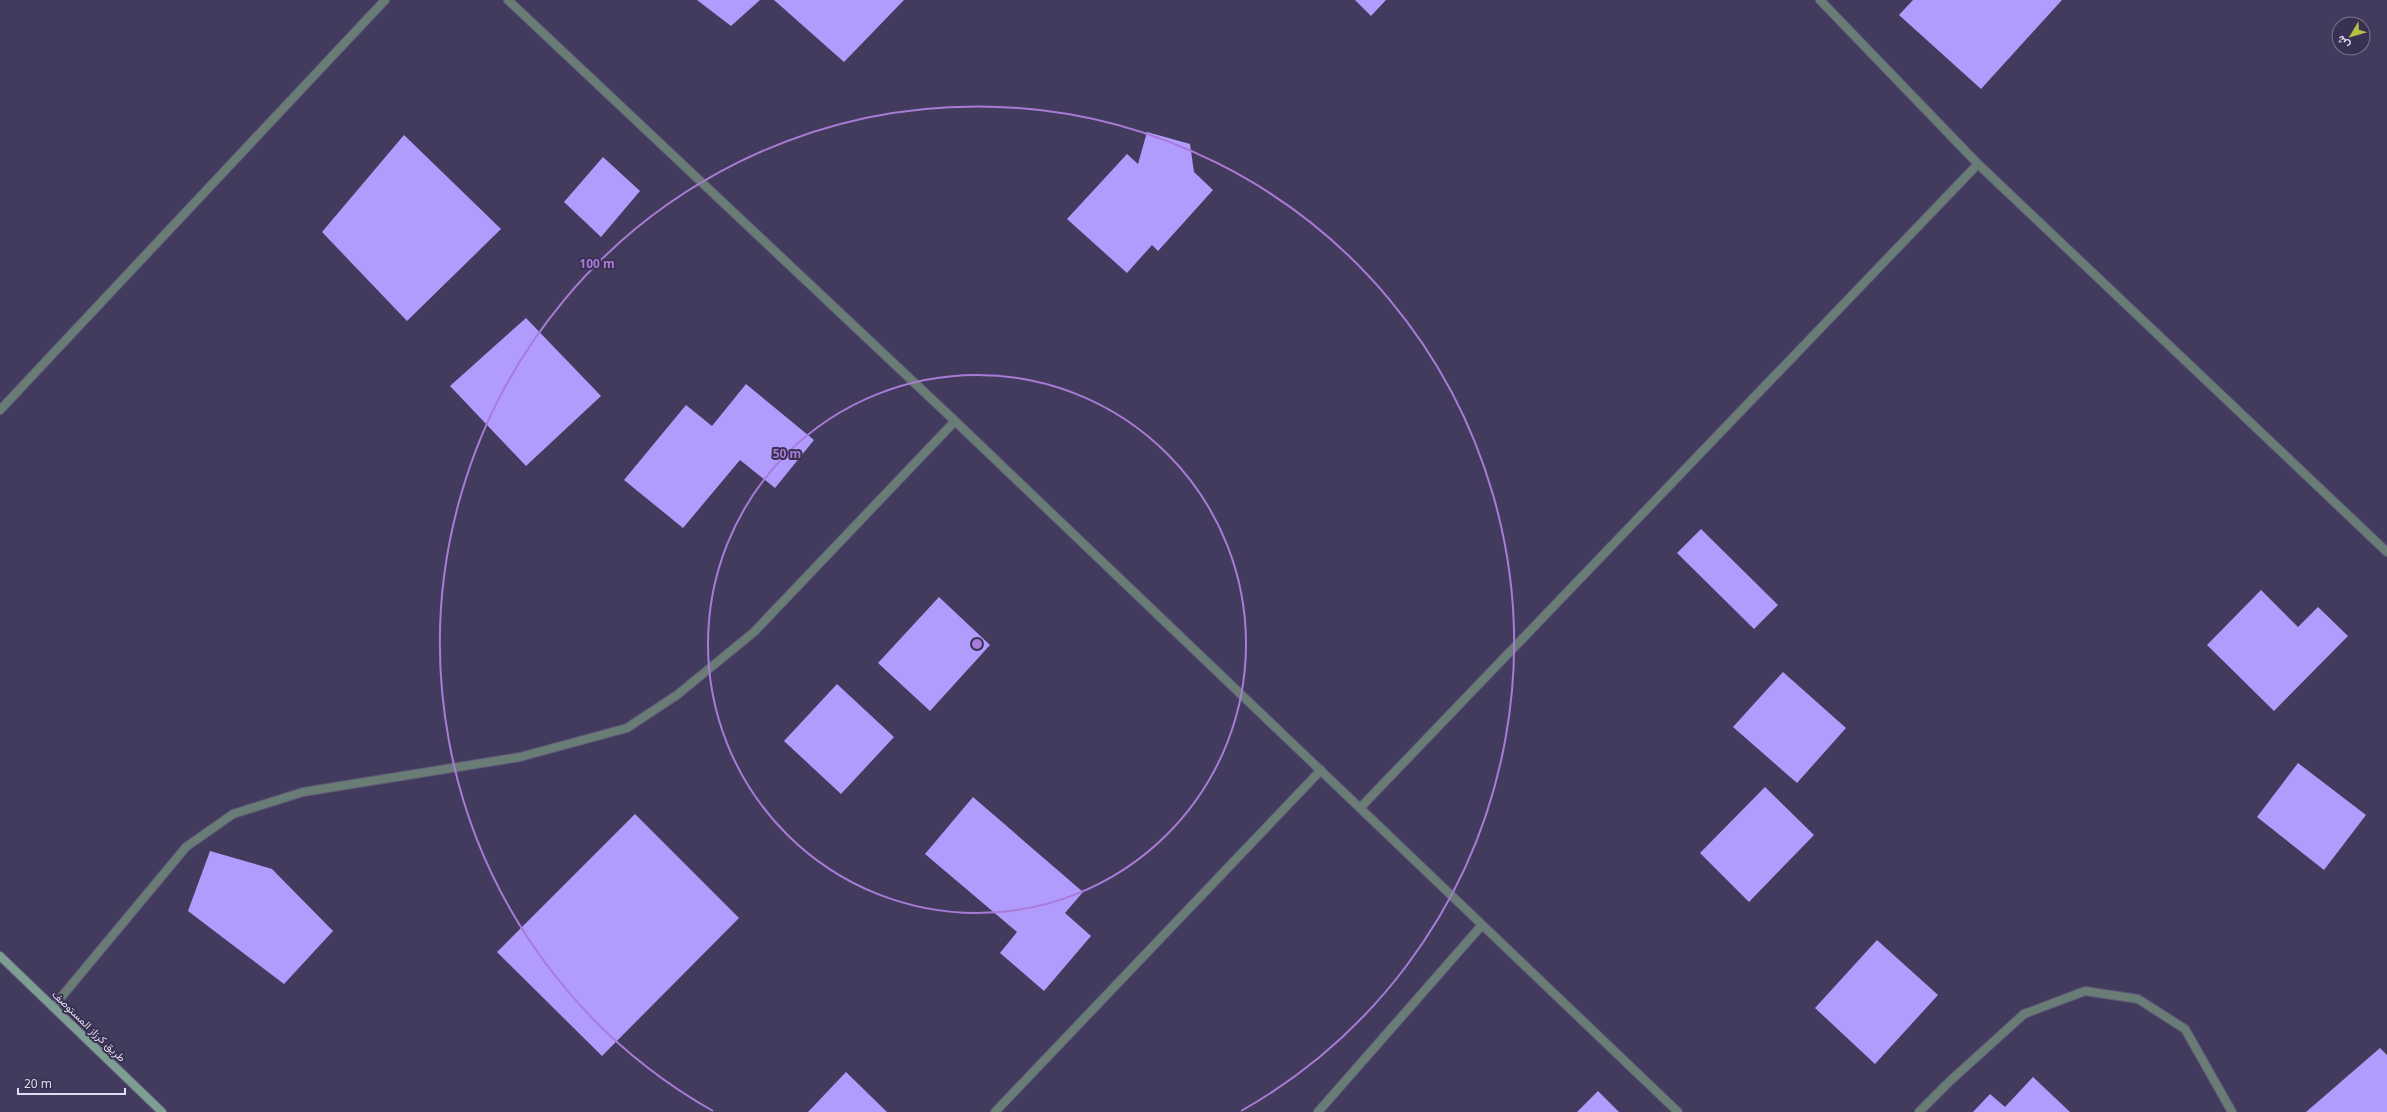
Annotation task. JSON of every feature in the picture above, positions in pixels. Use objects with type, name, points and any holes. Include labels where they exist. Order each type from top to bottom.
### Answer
[{"type":"main road","name":"طريق كرزاز المستوصف","points":[[0,956],[162,1112]]},
{"type":"street","points":[[0,410],[385,0]]},
{"type":"street","points":[[508,0],[956,421],[1678,1112]]},
{"type":"street","points":[[1820,0],[1978,164],[2387,552]]},
{"type":"street","points":[[1360,808],[1978,164]]},
{"type":"street","points":[[53,1007],[186,847],[233,814],[302,792],[520,757],[627,728],[677,694],[754,632],[956,421]]},
{"type":"street","points":[[995,1112],[1321,770]]},
{"type":"street","points":[[1318,1112],[1482,925]]},
{"type":"street","points":[[1920,1112],[1950,1081],[2024,1014],[2085,991],[2138,999],[2185,1029],[2232,1112]]},
{"type":"building","points":[[697,0],[760,0],[731,26]]},
{"type":"building","points":[[774,0],[904,0],[844,62]]},
{"type":"building","points":[[1355,0],[1386,0],[1371,16]]},
{"type":"building","points":[[1913,0],[2062,0],[1981,89],[1899,15]]},
{"type":"building","points":[[1147,132],[1190,144],[1194,172],[1213,190],[1158,251],[1152,245],[1127,273],[1067,219],[1127,154],[1138,164]]},
{"type":"building","points":[[404,135],[501,229],[407,321],[322,232]]},
{"type":"building","points":[[603,157],[640,191],[601,237],[564,202]]},
{"type":"building","points":[[526,318],[601,396],[526,466],[450,386]]},
{"type":"building","points":[[746,384],[814,440],[775,488],[740,460],[683,528],[624,480],[686,405],[712,426]]},
{"type":"building","points":[[1701,529],[1778,605],[1754,629],[1677,553]]},
{"type":"building","points":[[2261,590],[2298,627],[2318,607],[2348,636],[2274,711],[2207,645]]},
{"type":"building","points":[[939,597],[990,645],[930,711],[878,663]]},
{"type":"building","points":[[1783,672],[1846,728],[1797,783],[1733,727]]},
{"type":"building","points":[[837,684],[894,737],[841,794],[784,741]]},
{"type":"building","points":[[2298,763],[2366,815],[2324,870],[2257,817]]},
{"type":"building","points":[[1765,787],[1814,835],[1749,902],[1700,853]]},
{"type":"building","points":[[973,797],[1083,892],[1065,913],[1091,936],[1044,991],[1000,953],[1017,932],[925,854]]},
{"type":"building","points":[[635,814],[739,918],[602,1056],[497,952]]},
{"type":"building","points":[[210,851],[272,869],[333,931],[284,984],[188,911]]},
{"type":"building","points":[[1877,940],[1938,995],[1875,1064],[1815,1008]]},
{"type":"building","points":[[2380,1048],[2387,1055],[2387,1112],[2306,1112]]},
{"type":"building","points":[[846,1072],[887,1112],[808,1112]]},
{"type":"building","points":[[2033,1077],[2070,1112],[1973,1112],[1990,1094],[2005,1107]]},
{"type":"building","points":[[1598,1091],[1619,1112],[1577,1112]]}]
